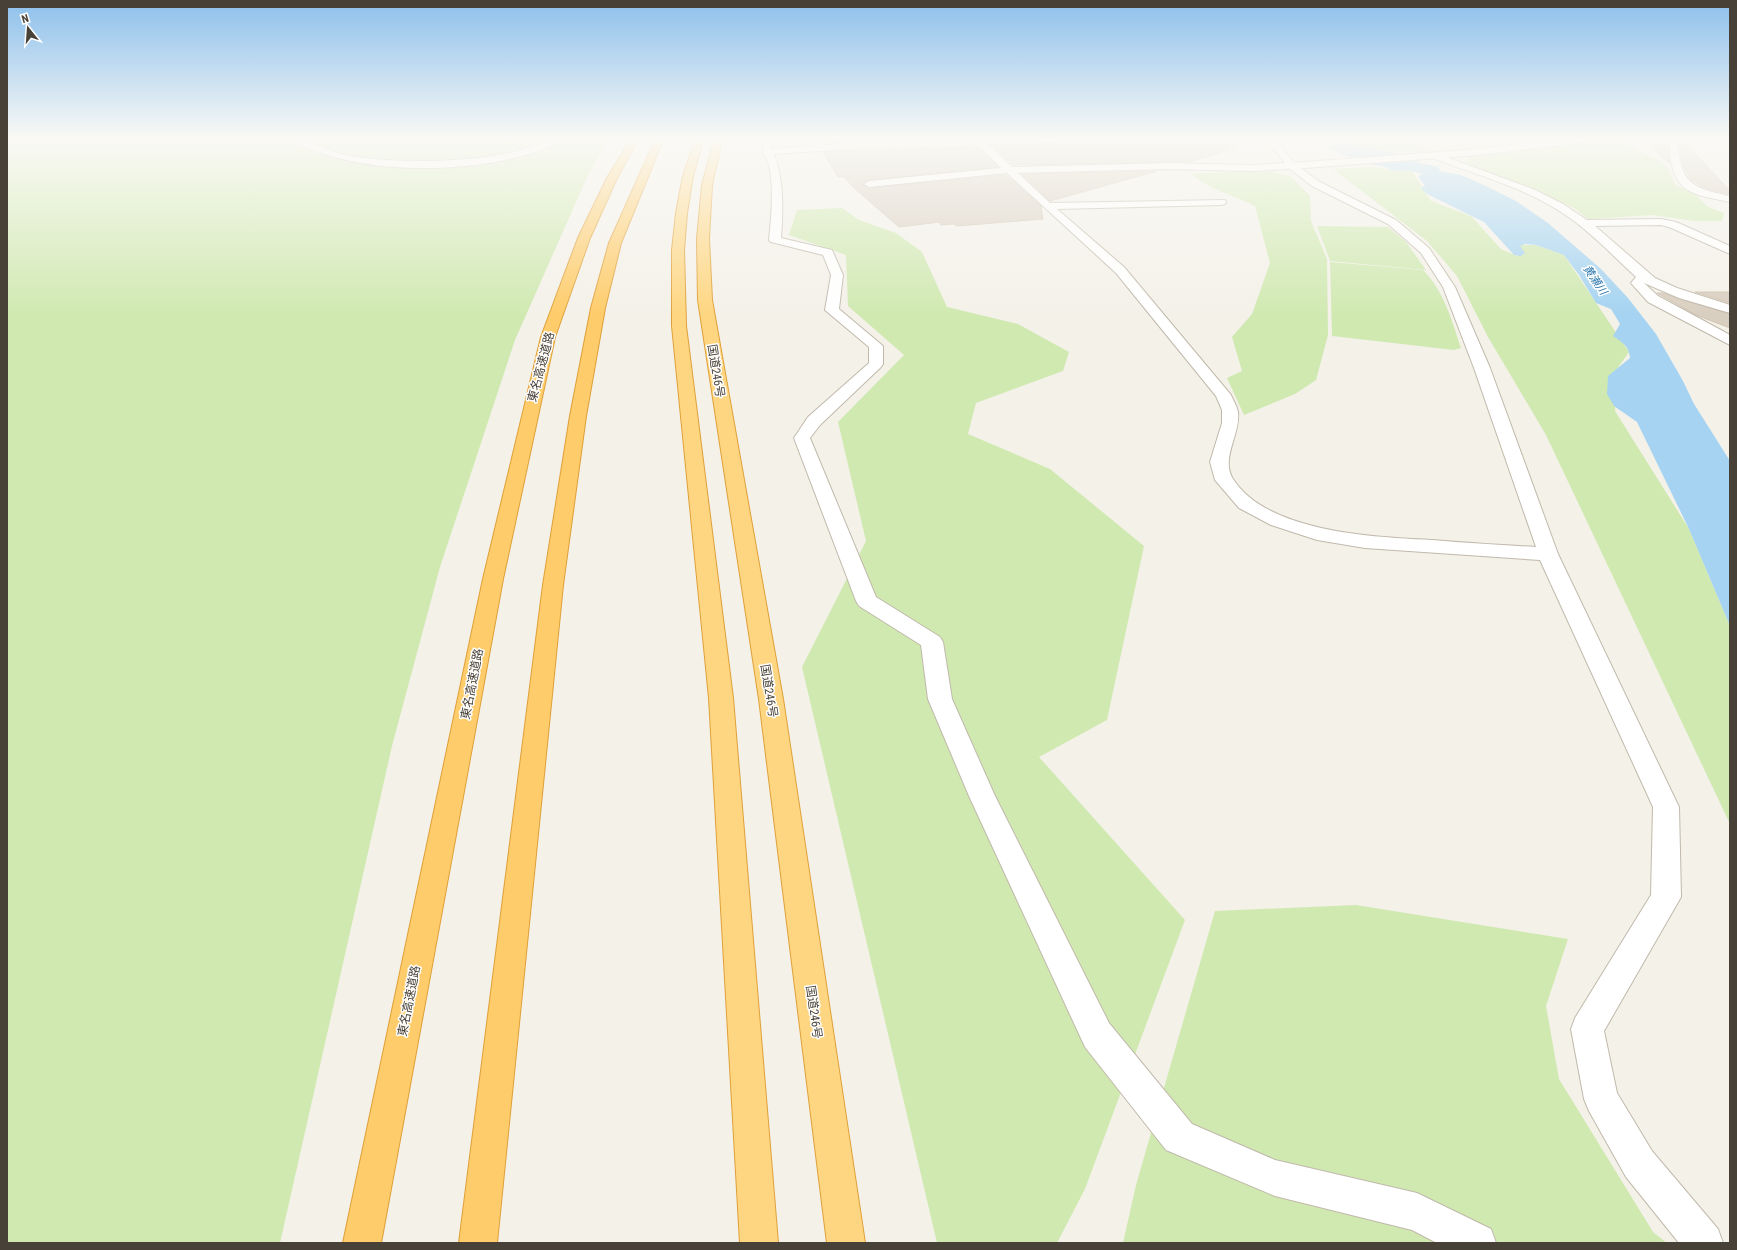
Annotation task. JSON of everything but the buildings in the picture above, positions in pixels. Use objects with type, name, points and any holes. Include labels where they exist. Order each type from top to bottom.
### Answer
[{"type":"highway","name":"東名高速道路","points":[[362,1243],[493,579],[530,413],[548,337],[584,238],[603,198]]},
{"type":"highway","points":[[478,1243],[553,585],[578,416],[598,308],[615,243],[633,198]]},
{"type":"highway","points":[[684,198],[679,240],[678,300],[684,382],[721,696],[759,1243]]},
{"type":"highway","name":"国道246号","points":[[706,198],[703,239],[705,300],[771,699],[846,1243]]},
{"type":"street","points":[[776,198],[775,240],[801,245],[828,253],[837,275],[832,310],[876,346],[876,364],[814,421],[802,438],[867,601],[932,642],[940,699],[982,796],[1096,1035],[1179,1137],[1275,1178],[1417,1212],[1477,1243]]},
{"type":"street","points":[[1039,198],[1120,270],[1224,395],[1230,410],[1230,423],[1219,462],[1224,480],[1246,504],[1278,521],[1317,534],[1365,542],[1548,554]]},
{"type":"street","points":[[1345,198],[1392,222],[1425,251],[1449,287],[1482,368],[1548,554],[1666,808],[1666,897],[1587,1029],[1601,1099],[1639,1164],[1704,1243]]},
{"type":"street","points":[[1542,198],[1559,206],[1586,223],[1644,276],[1685,295],[1730,309]]},
{"type":"street","points":[[1047,206],[1221,202]]},
{"type":"street","points":[[1586,223],[1661,222],[1672,224],[1730,250]]},
{"type":"street","points":[[1644,276],[1637,283],[1653,298],[1730,341]]},
{"type":"green space","points":[[7,198],[578,198],[515,340],[440,567],[392,746],[280,1243],[7,1243]]},
{"type":"green space","points":[[1238,198],[1310,198],[1311,221],[1327,259],[1328,335],[1316,380],[1295,394],[1244,415],[1227,378],[1242,371],[1232,337],[1252,314],[1270,263],[1255,206]]},
{"type":"green space","points":[[1371,198],[1429,198],[1431,201],[1471,216],[1501,249],[1517,256],[1520,245],[1536,245],[1564,255],[1629,352],[1617,369],[1615,411],[1689,529],[1730,626],[1730,824],[1546,435],[1488,337],[1457,276],[1427,241]]},
{"type":"green space","points":[[1552,198],[1699,198],[1708,207],[1724,213],[1722,221],[1694,221],[1653,215],[1588,219],[1574,208]]},
{"type":"green space","points":[[842,208],[859,220],[896,233],[922,252],[947,307],[1018,324],[1069,352],[1063,371],[976,403],[968,434],[1050,469],[1144,546],[1107,720],[1039,757],[1185,920],[1085,1189],[1057,1243],[937,1243],[802,667],[866,541],[838,422],[904,355],[848,306],[846,255],[789,235],[797,210]]},
{"type":"green space","points":[[1317,226],[1388,227],[1406,242],[1426,270],[1330,261]]},
{"type":"green space","points":[[1330,262],[1423,270],[1437,287],[1442,297],[1451,317],[1461,348],[1454,350],[1332,336]]},
{"type":"green space","points":[[1356,905],[1568,939],[1546,1006],[1559,1079],[1653,1232],[1667,1243],[1123,1243],[1136,1185],[1215,911]]},
{"type":"water","name":"黄瀬川","points":[[1436,198],[1511,198],[1516,201],[1548,223],[1601,269],[1628,298],[1656,334],[1683,381],[1694,404],[1730,461],[1730,626],[1689,529],[1637,422],[1614,406],[1607,394],[1608,376],[1630,358],[1627,347],[1613,336],[1620,324],[1611,309],[1596,303],[1579,275],[1564,255],[1536,245],[1525,244],[1520,246],[1525,253],[1521,256],[1514,255],[1484,222]]}]
